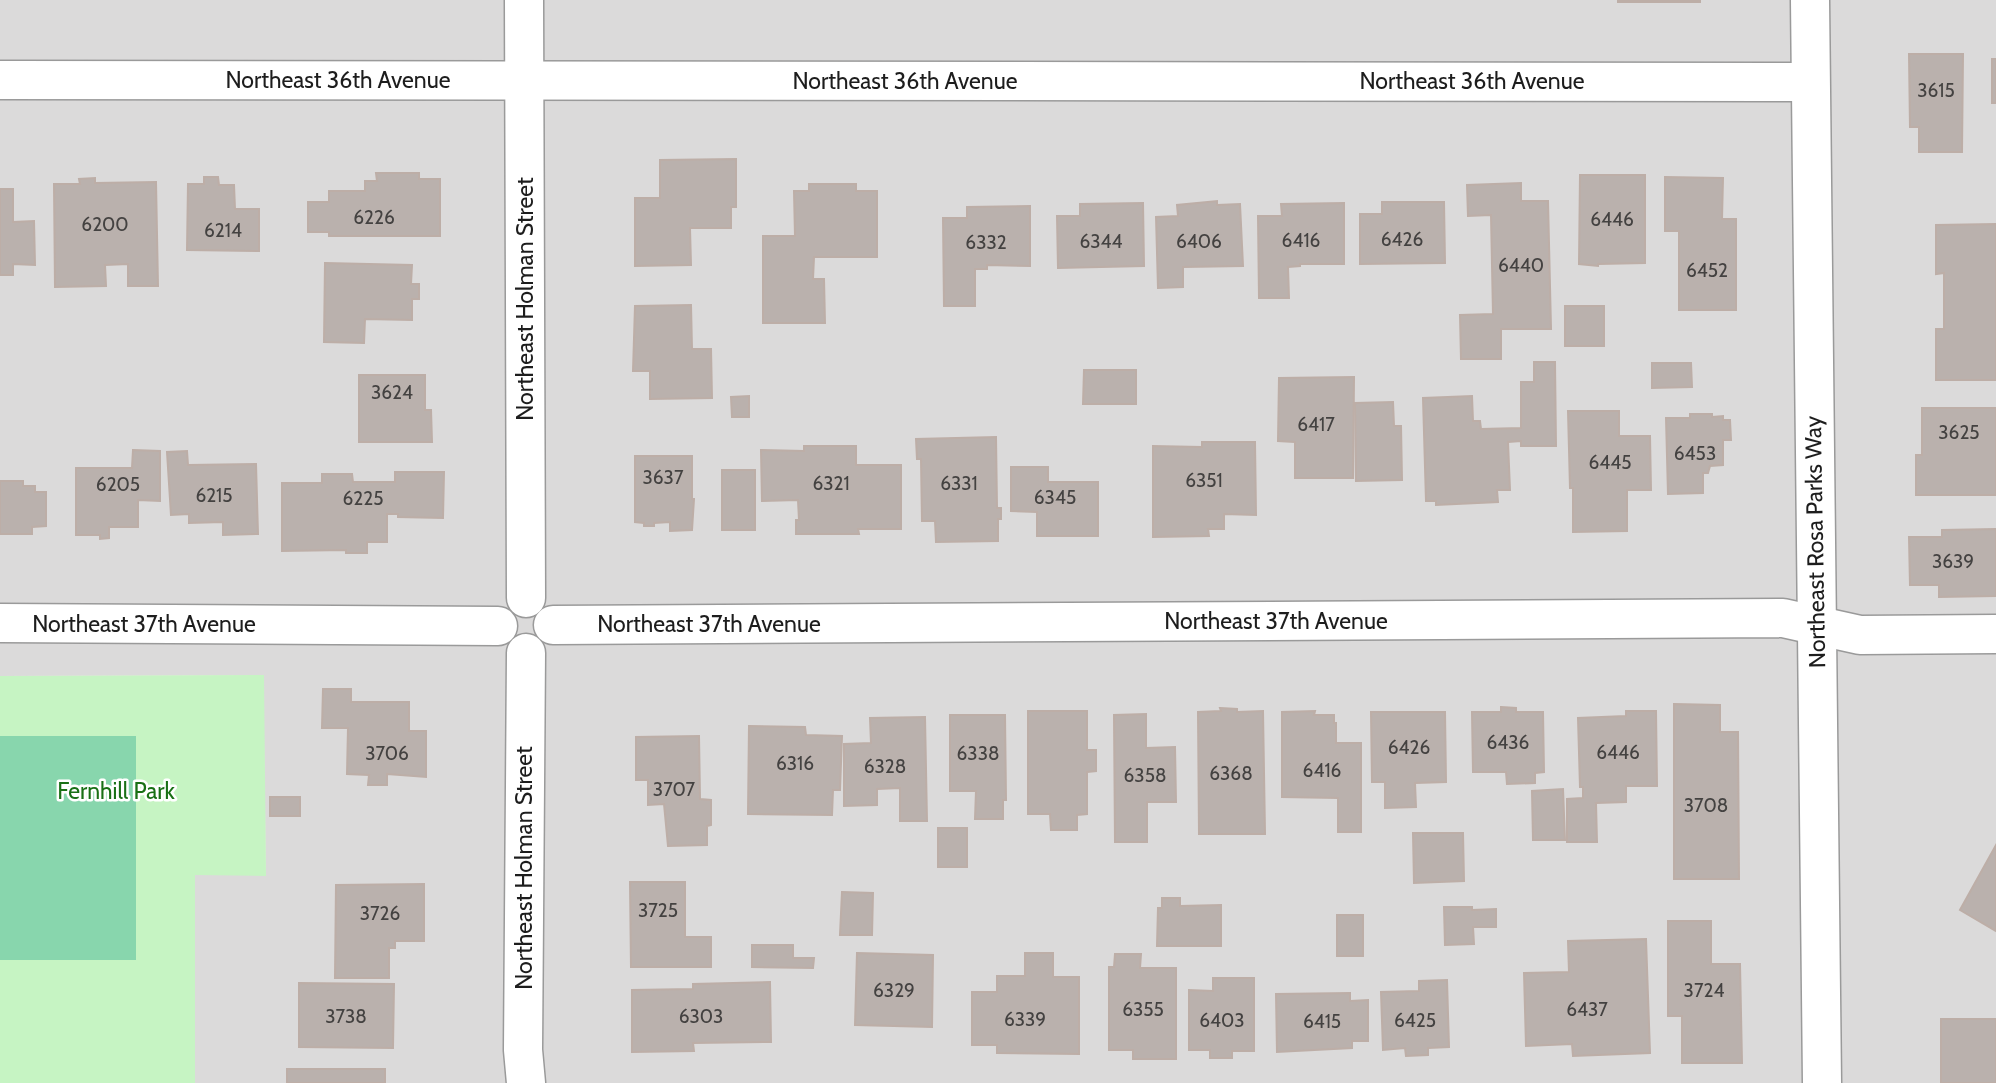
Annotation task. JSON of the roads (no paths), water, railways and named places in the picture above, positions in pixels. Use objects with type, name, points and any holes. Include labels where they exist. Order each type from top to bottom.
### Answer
[{"type":"street","name":"Northeast Holman Street","points":[[524,0],[526,598]]},
{"type":"street","name":"Northeast Rosa Parks Way","points":[[1810,0],[1822,1083]]},
{"type":"street","name":"Northeast 36th Avenue","points":[[0,80],[1810,82]]},
{"type":"street","points":[[526,598],[537,600],[546,606],[553,618],[553,625],[552,635],[544,646],[526,653],[517,652],[506,645],[498,626],[505,607],[517,599],[526,598]]},
{"type":"street","name":"Northeast 37th Avenue","points":[[553,625],[1783,618],[1860,635],[1996,634]]},
{"type":"street","name":"Northeast 37th Avenue","points":[[0,623],[498,626]]},
{"type":"street","name":"Northeast Holman Street","points":[[526,653],[523,1049],[526,1083]]},
{"type":"park label","name":"Fernhill Park","points":[[116,791]]}]
